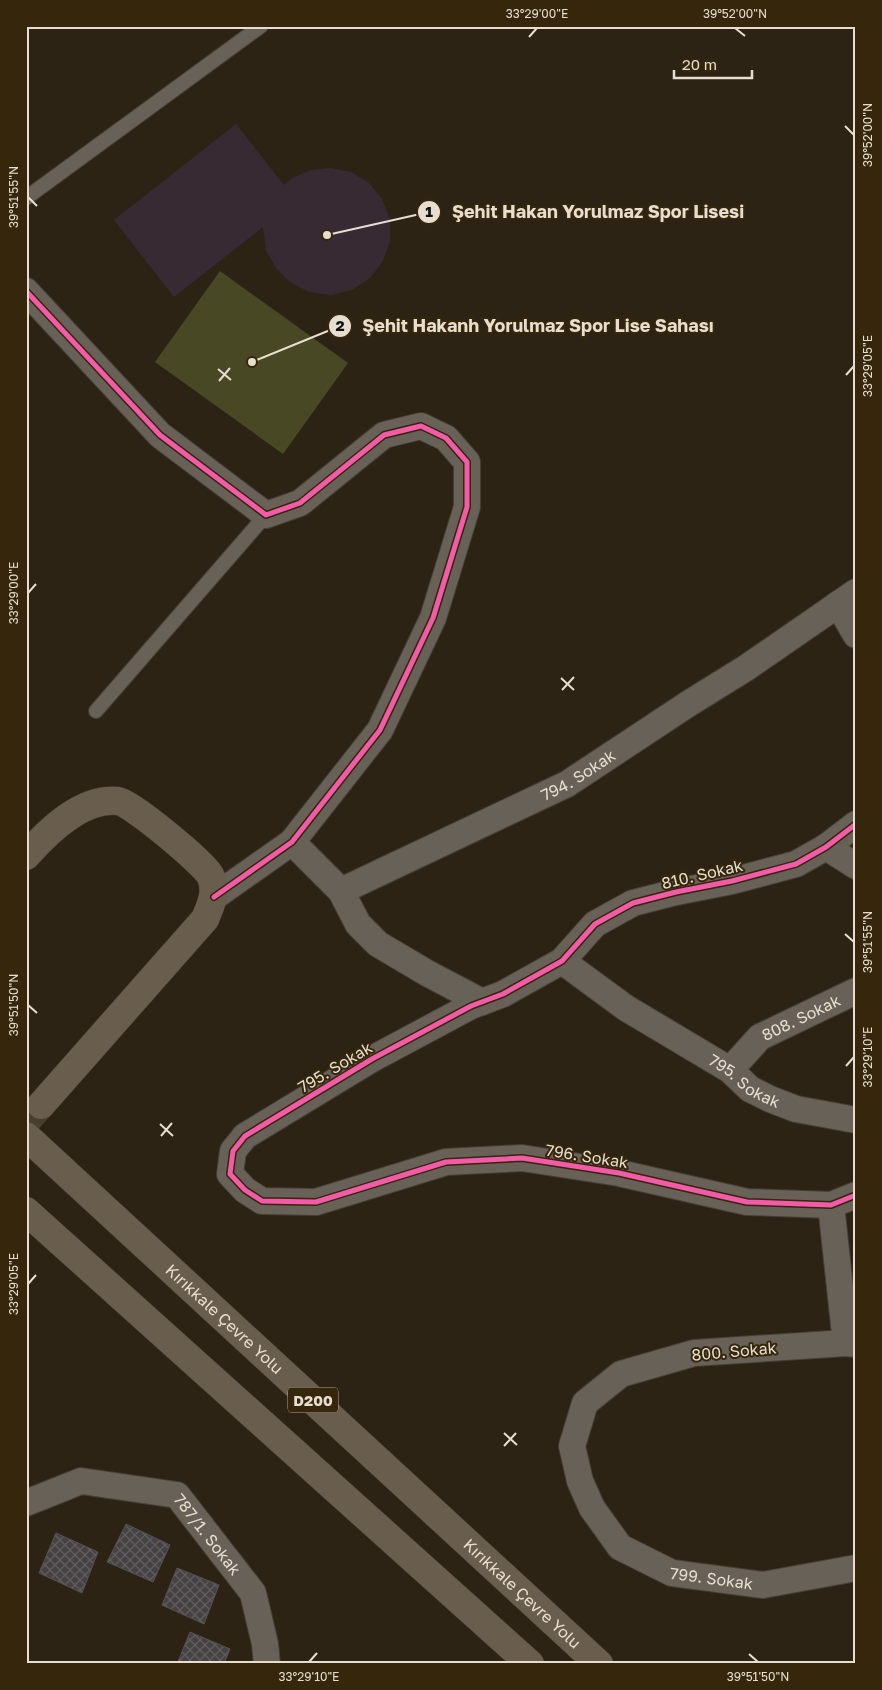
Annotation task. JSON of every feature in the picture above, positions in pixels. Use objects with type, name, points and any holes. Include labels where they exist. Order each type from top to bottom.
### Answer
[{"type":"highway","points":[[26,856],[39,841],[63,820],[92,803],[120,801],[146,817],[197,861],[210,876],[214,897],[205,919],[41,1105]]},
{"type":"highway","name":"Kırıkkale Çevre Yolu","points":[[26,1136],[599,1664]]},
{"type":"highway","name":"D200","points":[[26,1211],[530,1664]]},
{"type":"street","points":[[26,291],[160,435],[266,514],[300,503],[384,435],[421,426],[446,438],[467,462],[467,507],[433,618],[380,730],[292,842],[214,897]]},
{"type":"street","points":[[847,598],[856,635]]},
{"type":"street","name":"794. Sokak","points":[[341,891],[567,784],[746,668],[847,598]]},
{"type":"street","name":"810. Sokak","points":[[562,960],[595,924],[633,903],[796,864],[826,848],[856,824]]},
{"type":"street","points":[[292,842],[341,891],[358,924],[378,944],[426,973],[482,1002]]},
{"type":"street","points":[[826,848],[856,866]]},
{"type":"street","name":"795. Sokak","points":[[316,1202],[262,1201],[245,1190],[230,1174],[233,1151],[244,1136],[372,1059],[470,1006],[503,994],[562,960],[626,1008],[730,1070],[750,1089],[796,1109],[856,1120]]},
{"type":"street","name":"808. Sokak","points":[[730,1070],[760,1037],[856,991]]},
{"type":"street","name":"796. Sokak","points":[[316,1202],[446,1162],[522,1158],[619,1173],[748,1202],[830,1205],[856,1195]]},
{"type":"street","points":[[830,1205],[851,1344]]},
{"type":"street","name":"800. Sokak","points":[[592,1508],[580,1481],[572,1446],[585,1403],[621,1374],[694,1353],[851,1344]]},
{"type":"street","name":"787/1. Sokak","points":[[26,1503],[81,1481],[177,1495],[253,1593],[267,1664]]},
{"type":"street","name":"799. Sokak","points":[[592,1508],[620,1547],[672,1573],[763,1585],[856,1568]]},
{"type":"lane","points":[[26,198],[261,26]]},
{"type":"lane","points":[[96,711],[266,514]]},
{"type":"shaded area","points":[[236,124],[284,185],[292,178],[311,170],[331,168],[351,172],[368,182],[382,199],[390,219],[390,241],[383,261],[370,278],[352,290],[331,295],[309,292],[290,282],[276,268],[266,250],[263,227],[174,297],[114,220]]},
{"type":"green space","points":[[220,271],[348,363],[283,454],[155,362]]},
{"type":"building","points":[[126,1524],[170,1545],[153,1582],[107,1562]]},
{"type":"building","points":[[56,1533],[98,1552],[82,1593],[39,1573]]},
{"type":"building","points":[[177,1568],[219,1585],[204,1624],[162,1605]]},
{"type":"building","points":[[190,1632],[230,1649],[224,1664],[177,1664]]},
{"type":"tunnel","points":[[26,1122],[41,1105]]},
{"type":"cycle path","points":[[26,291],[160,435],[266,515],[300,503],[384,435],[421,426],[446,438],[467,462],[467,507],[433,618],[380,730],[292,842],[214,897]]},
{"type":"cycle path","points":[[856,824],[826,847],[796,864],[732,881],[633,903],[595,924],[562,961],[503,994],[471,1006],[372,1059],[245,1136],[233,1151],[230,1174],[245,1190],[262,1201],[316,1202],[446,1162],[522,1158],[619,1173],[747,1202],[831,1205],[856,1195]]},
{"type":"place","name":"Şehit Hakan Yorulmaz Spor Lisesi","points":[[327,235]]},
{"type":"place","name":"Şehit Hakanh Yorulmaz Spor Lise Sahası","points":[[252,362]]}]
